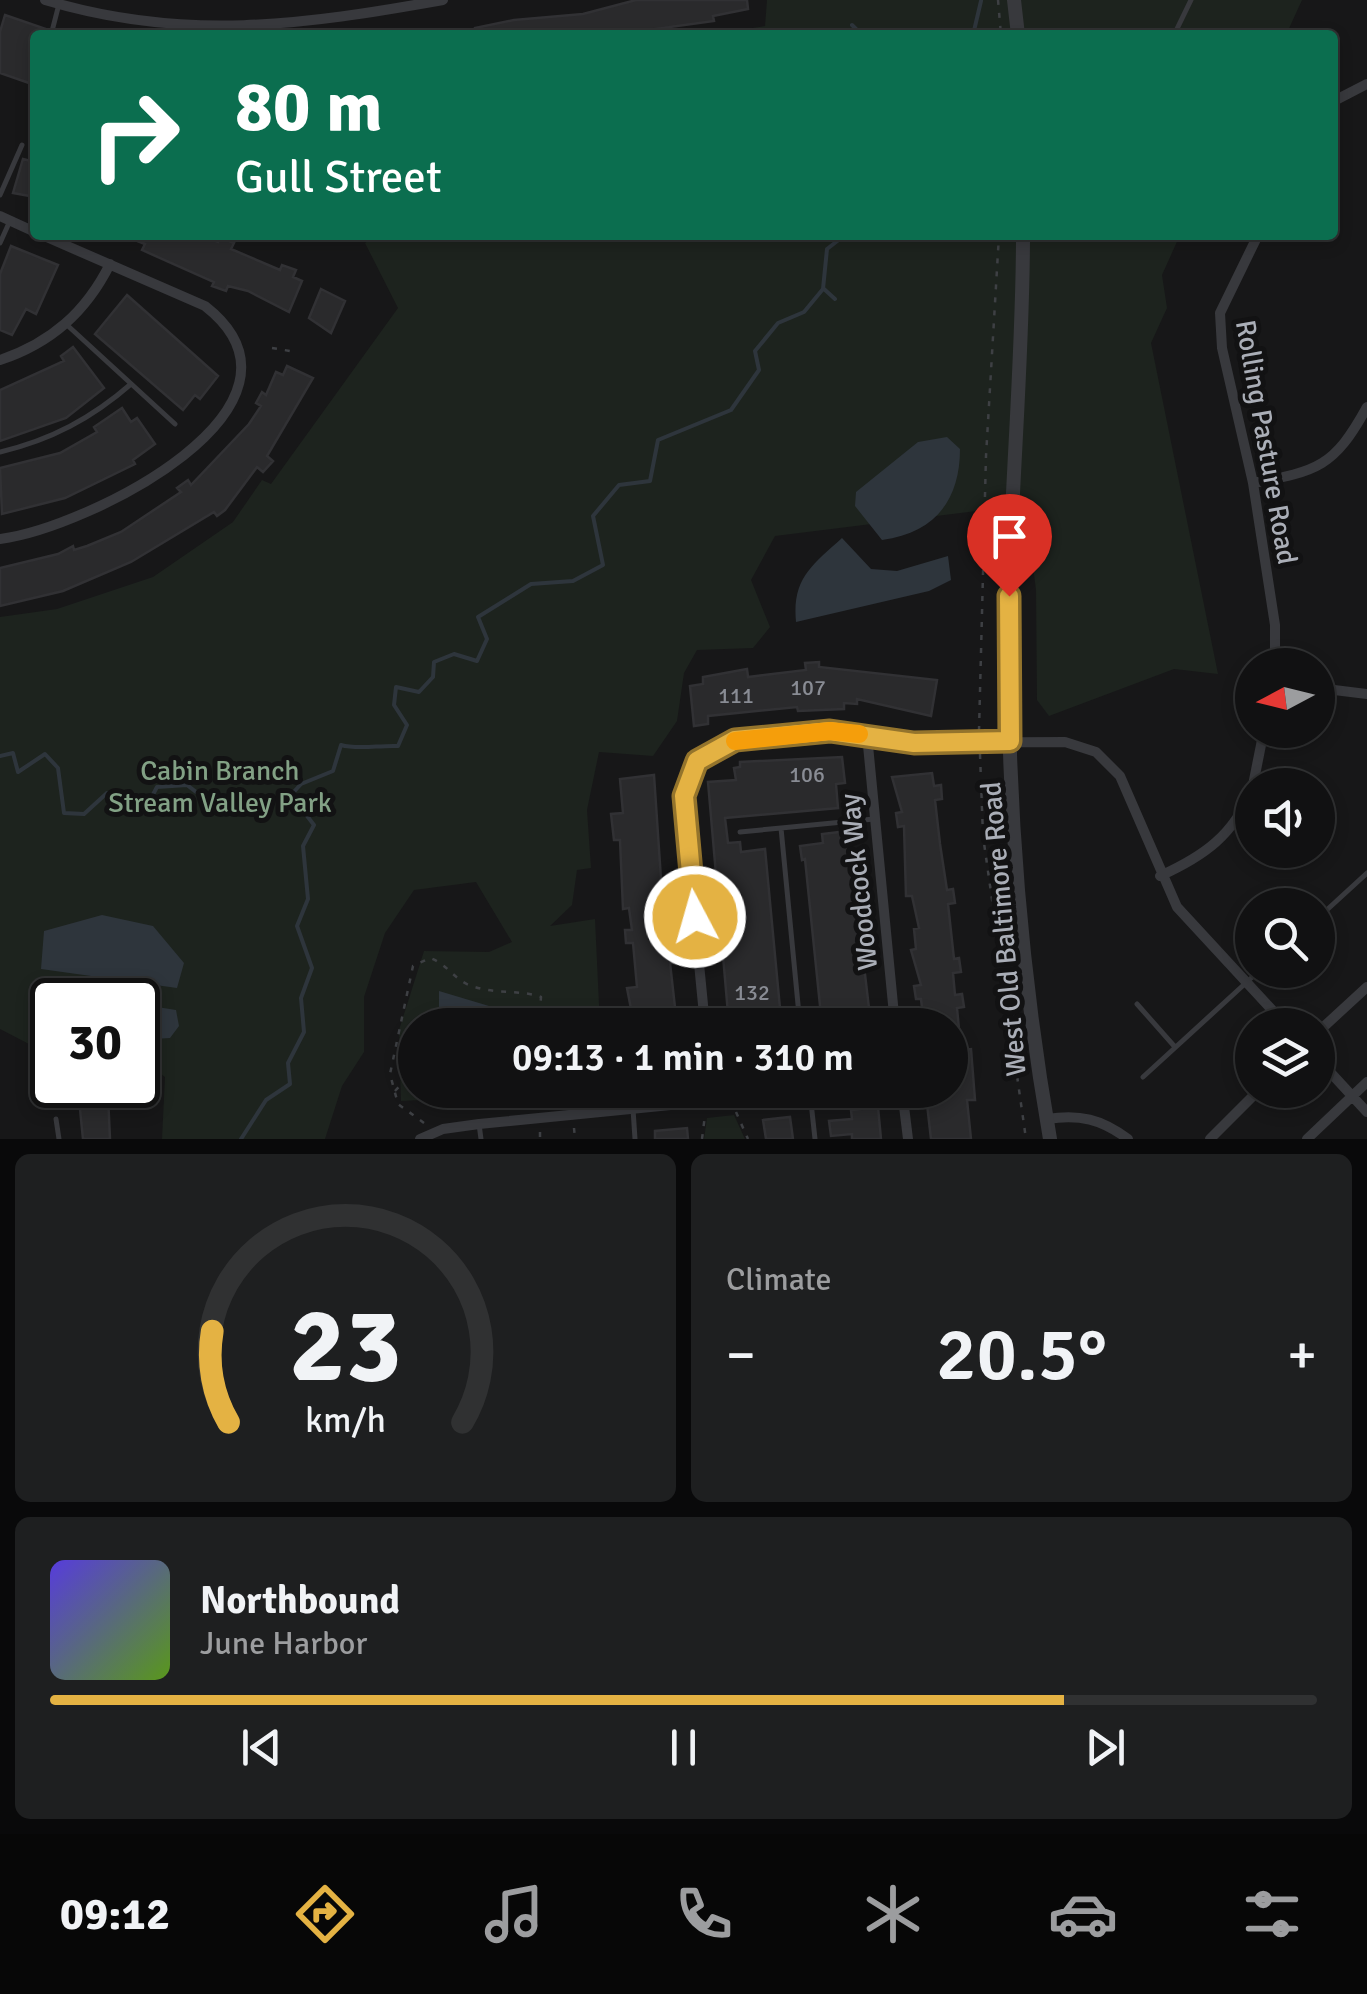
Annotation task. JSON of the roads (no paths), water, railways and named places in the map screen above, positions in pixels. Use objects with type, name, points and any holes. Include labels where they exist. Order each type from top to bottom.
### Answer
[{"type":"street","points":[[45,0],[169,26],[270,27],[443,0]]},
{"type":"street","points":[[1014,0],[1017,30]]},
{"type":"street","points":[[1338,99],[1367,84]]},
{"type":"street","points":[[5,218],[30,230]]},
{"type":"street","points":[[0,538],[75,520],[151,481],[228,406],[241,379],[242,352],[226,323],[204,306],[54,240]]},
{"type":"street","name":"West Old Baltimore Road","points":[[1024,240],[1009,596],[1010,741],[1029,978],[1050,1139]]},
{"type":"street","name":"Rolling Pasture Road","points":[[1255,240],[1232,280],[1220,313],[1222,348],[1252,484],[1276,625],[1275,648]]},
{"type":"street","points":[[0,360],[44,341],[66,325],[92,295],[110,264]]},
{"type":"street","points":[[1252,484],[1306,473],[1327,464],[1345,447],[1367,407]]},
{"type":"street","points":[[1335,690],[1367,694]]},
{"type":"street","points":[[703,1008],[684,810],[690,772],[708,752],[735,740],[830,731],[914,743],[1065,742],[1096,752],[1120,776],[1160,876],[1177,907],[1235,970]]},
{"type":"street","name":"Woodcock Way","points":[[866,735],[893,1008]]},
{"type":"street","points":[[1160,876],[1203,856],[1235,823]]},
{"type":"street","points":[[1335,1016],[1367,986]]},
{"type":"street","points":[[1252,988],[1270,1008]]},
{"type":"street","points":[[1335,1078],[1367,1112]]},
{"type":"street","points":[[1307,1139],[1367,1082]]},
{"type":"street","points":[[425,1136],[479,1124],[639,1108]]},
{"type":"street","points":[[904,1108],[908,1139]]},
{"type":"street","points":[[1210,1139],[1241,1108]]},
{"type":"street","points":[[1047,1120],[1074,1115],[1098,1120],[1128,1139]]},
{"type":"lane","points":[[1176,30],[1191,0]]},
{"type":"lane","points":[[52,30],[59,4]]},
{"type":"lane","points":[[0,195],[22,146]]},
{"type":"lane","points":[[0,242],[5,218]]},
{"type":"lane","points":[[66,325],[175,424]]},
{"type":"lane","points":[[0,452],[71,427],[100,411],[131,384]]},
{"type":"lane","points":[[740,832],[875,819]]},
{"type":"lane","points":[[781,828],[798,1008]]},
{"type":"lane","points":[[1335,902],[1367,873]]},
{"type":"lane","points":[[1143,1077],[1239,988]]},
{"type":"lane","points":[[1137,1004],[1175,1047]]},
{"type":"lane","points":[[811,1108],[815,1139]]},
{"type":"lane","points":[[633,1109],[635,1139]]},
{"type":"lane","points":[[56,1119],[59,1139]]},
{"type":"lane","points":[[479,1124],[481,1139]]},
{"type":"waterway","points":[[974,30],[981,1]]},
{"type":"waterway","points":[[852,25],[857,30]]},
{"type":"waterway","points":[[241,1139],[266,1100],[290,1084],[288,1063],[304,1032],[301,998],[312,968],[297,926],[308,899],[303,846],[314,825],[291,795],[301,784],[333,771],[341,745],[398,746],[407,725],[394,705],[396,687],[419,692],[433,677],[434,662],[454,654],[477,661],[487,639],[478,617],[531,584],[573,581],[603,565],[593,516],[619,485],[650,481],[658,440],[731,410],[759,370],[755,351],[778,323],[804,312],[823,289],[827,249],[839,240]]},
{"type":"waterway","points":[[824,289],[835,299]]},
{"type":"waterway","points":[[0,756],[13,753],[18,772],[45,754],[58,768],[64,813],[84,814],[107,793],[121,805],[143,813],[157,787],[187,785],[224,806],[254,812],[265,812],[272,800],[290,795]]},
{"type":"park label","name":"Cabin Branch Stream Valley Park","points":[[220,786]]}]
